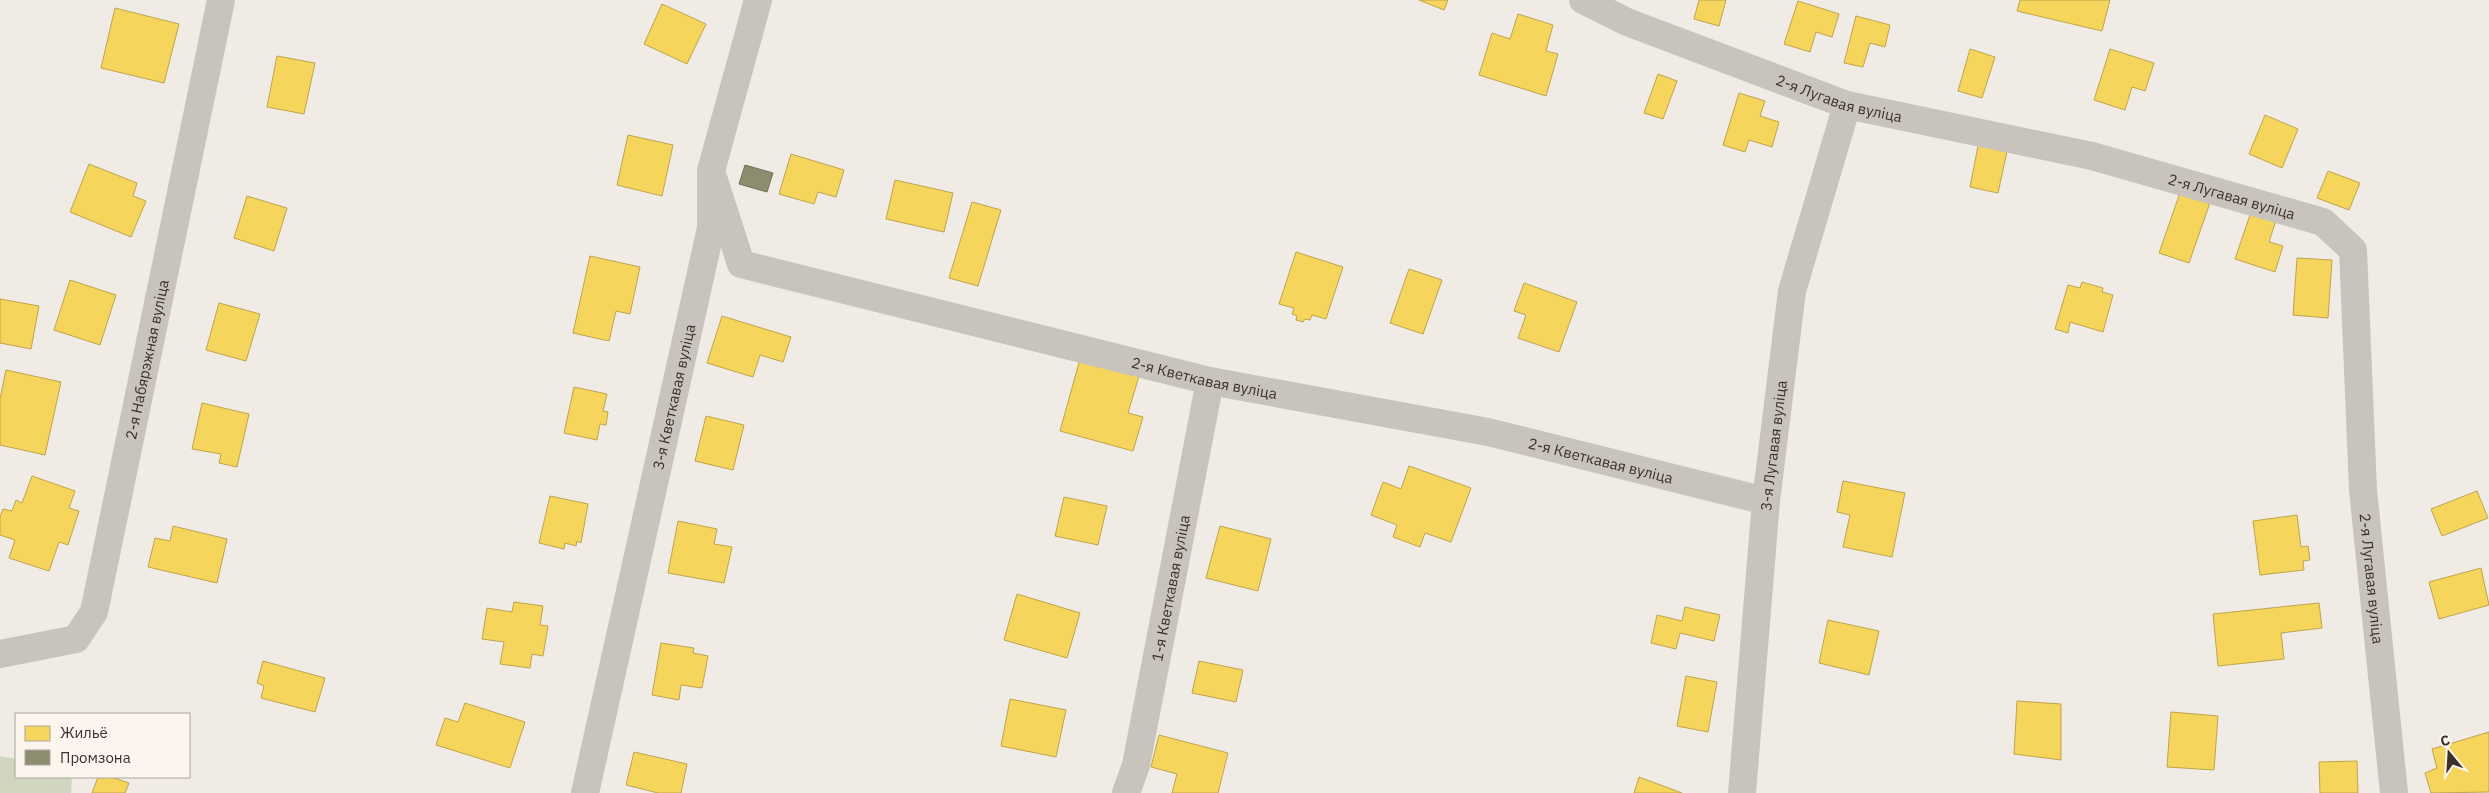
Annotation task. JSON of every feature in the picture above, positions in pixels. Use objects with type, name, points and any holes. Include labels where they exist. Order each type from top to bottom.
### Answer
[{"type":"street","name":"2-я Набярэжная вуліца","points":[[0,654],[76,639],[94,612],[221,0]]},
{"type":"street","name":"3-я Кветкавая вуліца","points":[[585,793],[711,228],[711,171],[758,0]]},
{"type":"street","name":"2-я Лугавая вуліца","points":[[1583,0],[1627,22],[1847,105],[2112,161],[2323,222],[2353,250],[2363,490],[2394,793]]},
{"type":"street","name":"3-я Лугавая вуліца","points":[[1742,793],[1766,501],[1792,291],[1847,105]]},
{"type":"street","name":"2-я Кветкавая вуліца","points":[[711,171],[741,264],[1210,381],[1488,432],[1766,501]]},
{"type":"street","name":"1-я Кветкавая вуліца","points":[[1126,793],[1136,765],[1210,381]]},
{"type":"green space","points":[[0,756],[15,759],[15,778],[72,778],[71,793],[0,793]]},
{"type":"building: Жильё","points":[[1419,0],[1448,0],[1444,10]]},
{"type":"building: Жильё","points":[[1699,0],[1726,0],[1719,26],[1694,19]]},
{"type":"building: Жильё","points":[[2020,0],[2110,0],[2102,31],[2017,11]]},
{"type":"building: Жильё","points":[[1798,1],[1839,14],[1832,37],[1816,32],[1810,52],[1784,44]]},
{"type":"building: Жильё","points":[[662,4],[706,24],[687,64],[644,44]]},
{"type":"building: Жильё","points":[[115,8],[179,24],[164,83],[101,68]]},
{"type":"building: Жильё","points":[[1518,14],[1553,25],[1546,51],[1558,54],[1546,96],[1479,75],[1492,33],[1510,39]]},
{"type":"building: Жильё","points":[[1856,16],[1890,25],[1885,47],[1870,43],[1863,67],[1844,63]]},
{"type":"building: Жильё","points":[[1970,49],[1995,57],[1982,98],[1958,91]]},
{"type":"building: Жильё","points":[[2110,49],[2154,63],[2145,91],[2132,87],[2125,110],[2094,100]]},
{"type":"building: Жильё","points":[[277,56],[315,63],[304,114],[267,107]]},
{"type":"building: Жильё","points":[[1658,74],[1677,81],[1663,119],[1644,113]]},
{"type":"building: Жильё","points":[[1739,93],[1765,101],[1760,116],[1779,122],[1772,147],[1749,140],[1745,152],[1723,145]]},
{"type":"building: Жильё","points":[[2265,115],[2298,129],[2282,168],[2249,154]]},
{"type":"building: Жильё","points":[[628,135],[673,145],[662,196],[617,185]]},
{"type":"building: Жильё","points":[[1979,141],[2008,147],[1998,193],[1970,187]]},
{"type":"building: Жильё","points":[[791,154],[844,170],[836,197],[818,192],[814,204],[779,194]]},
{"type":"building: Жильё","points":[[89,164],[137,183],[133,196],[146,201],[131,237],[70,212]]},
{"type":"building: Жильё","points":[[2328,171],[2360,183],[2349,210],[2317,198]]},
{"type":"building: Жильё","points":[[895,180],[953,193],[944,232],[886,219]]},
{"type":"building: Жильё","points":[[2182,187],[2212,197],[2189,263],[2159,253]]},
{"type":"building: Жильё","points":[[247,196],[287,208],[274,251],[234,238]]},
{"type":"building: Жильё","points":[[972,202],[1001,210],[978,286],[949,278]]},
{"type":"building: Жильё","points":[[2251,212],[2276,220],[2269,242],[2283,246],[2275,272],[2235,259]]},
{"type":"building: Жильё","points":[[1296,252],[1343,267],[1326,319],[1312,315],[1310,320],[1305,319],[1303,322],[1296,320],[1297,316],[1292,314],[1294,308],[1279,304]]},
{"type":"building: Жильё","points":[[590,256],[640,267],[630,314],[616,311],[609,341],[573,333]]},
{"type":"building: Жильё","points":[[2297,258],[2332,260],[2328,318],[2293,315]]},
{"type":"building: Жильё","points":[[1409,269],[1442,280],[1423,334],[1390,323]]},
{"type":"building: Жильё","points":[[70,280],[116,295],[100,345],[54,330]]},
{"type":"building: Жильё","points":[[2082,282],[2103,288],[2102,292],[2113,295],[2103,332],[2070,322],[2068,333],[2055,329],[2068,285],[2080,288]]},
{"type":"building: Жильё","points":[[1524,283],[1577,302],[1559,352],[1518,338],[1526,315],[1514,311]]},
{"type":"building: Жильё","points":[[0,299],[39,306],[31,349],[0,343]]},
{"type":"building: Жильё","points":[[219,303],[260,314],[246,361],[206,350]]},
{"type":"building: Жильё","points":[[722,316],[791,337],[783,362],[760,355],[753,377],[707,363]]},
{"type":"building: Жильё","points":[[1080,359],[1139,376],[1128,413],[1143,417],[1133,451],[1060,431]]},
{"type":"building: Жильё","points":[[6,370],[61,382],[45,455],[0,445],[0,399]]},
{"type":"building: Жильё","points":[[574,387],[607,394],[603,411],[608,412],[606,425],[600,424],[597,440],[564,433]]},
{"type":"building: Жильё","points":[[202,403],[249,414],[237,467],[219,463],[221,454],[192,449]]},
{"type":"building: Жильё","points":[[706,416],[744,425],[733,470],[695,461]]},
{"type":"building: Жильё","points":[[1409,466],[1471,488],[1451,542],[1425,533],[1420,547],[1393,537],[1397,525],[1371,515],[1383,482],[1401,489]]},
{"type":"building: Жильё","points":[[32,476],[75,491],[69,508],[79,511],[68,545],[59,542],[49,571],[9,558],[15,540],[0,535],[0,517],[3,509],[12,511],[16,500],[22,503]]},
{"type":"building: Жильё","points":[[1843,481],[1905,493],[1892,557],[1843,547],[1850,515],[1837,512]]},
{"type":"building: Жильё","points":[[2477,491],[2488,518],[2442,536],[2431,509]]},
{"type":"building: Жильё","points":[[550,496],[588,504],[581,543],[577,541],[576,546],[565,543],[564,549],[539,543]]},
{"type":"building: Жильё","points":[[1064,497],[1107,506],[1098,545],[1055,536]]},
{"type":"building: Жильё","points":[[2297,515],[2301,547],[2308,546],[2310,560],[2303,561],[2304,570],[2260,575],[2253,521]]},
{"type":"building: Жильё","points":[[678,521],[717,529],[714,544],[732,547],[724,583],[668,573]]},
{"type":"building: Жильё","points":[[173,526],[227,539],[217,583],[148,567],[155,538],[170,541]]},
{"type":"building: Жильё","points":[[1220,526],[1271,539],[1258,591],[1206,578]]},
{"type":"building: Жильё","points":[[2481,568],[2489,605],[2439,619],[2429,582]]},
{"type":"building: Жильё","points":[[1017,594],[1080,613],[1067,658],[1004,640]]},
{"type":"building: Жильё","points":[[514,602],[543,606],[540,625],[548,626],[543,656],[532,654],[530,668],[500,664],[504,642],[482,639],[487,608],[512,612]]},
{"type":"building: Жильё","points":[[2319,603],[2322,628],[2281,633],[2284,659],[2218,666],[2213,614]]},
{"type":"building: Жильё","points":[[1685,607],[1720,615],[1714,641],[1680,633],[1676,649],[1651,643],[1657,615],[1682,621]]},
{"type":"building: Жильё","points":[[1828,620],[1879,631],[1869,675],[1819,663]]},
{"type":"building: Жильё","points":[[661,643],[694,648],[693,653],[708,656],[702,688],[681,685],[679,700],[652,695]]},
{"type":"building: Жильё","points":[[263,661],[325,678],[315,712],[261,698],[264,686],[257,683]]},
{"type":"building: Жильё","points":[[1199,661],[1243,670],[1236,702],[1192,693]]},
{"type":"building: Жильё","points":[[1686,676],[1717,682],[1708,732],[1677,726]]},
{"type":"building: Жильё","points":[[1010,699],[1066,710],[1056,757],[1001,746]]},
{"type":"building: Жильё","points":[[2017,701],[2061,704],[2061,760],[2014,754]]},
{"type":"building: Жильё","points":[[465,703],[525,722],[510,768],[436,745],[445,718],[458,722]]},
{"type":"building: Жильё","points":[[2171,712],[2218,716],[2214,770],[2167,767]]},
{"type":"building: Жильё","points":[[2489,732],[2489,792],[2431,793],[2425,773],[2437,768],[2432,749]]},
{"type":"building: Жильё","points":[[1159,735],[1228,753],[1218,793],[1172,793],[1177,774],[1151,767]]},
{"type":"building: Жильё","points":[[634,752],[687,764],[681,793],[658,793],[626,785]]},
{"type":"building: Жильё","points":[[2357,761],[2358,793],[2320,793],[2319,762]]},
{"type":"building: Жильё","points":[[1639,777],[1682,793],[1634,793]]},
{"type":"building: Жильё","points":[[98,778],[114,778],[129,783],[125,793],[92,793]]},
{"type":"building: Промзона","points":[[745,165],[773,173],[767,192],[739,184]]}]
